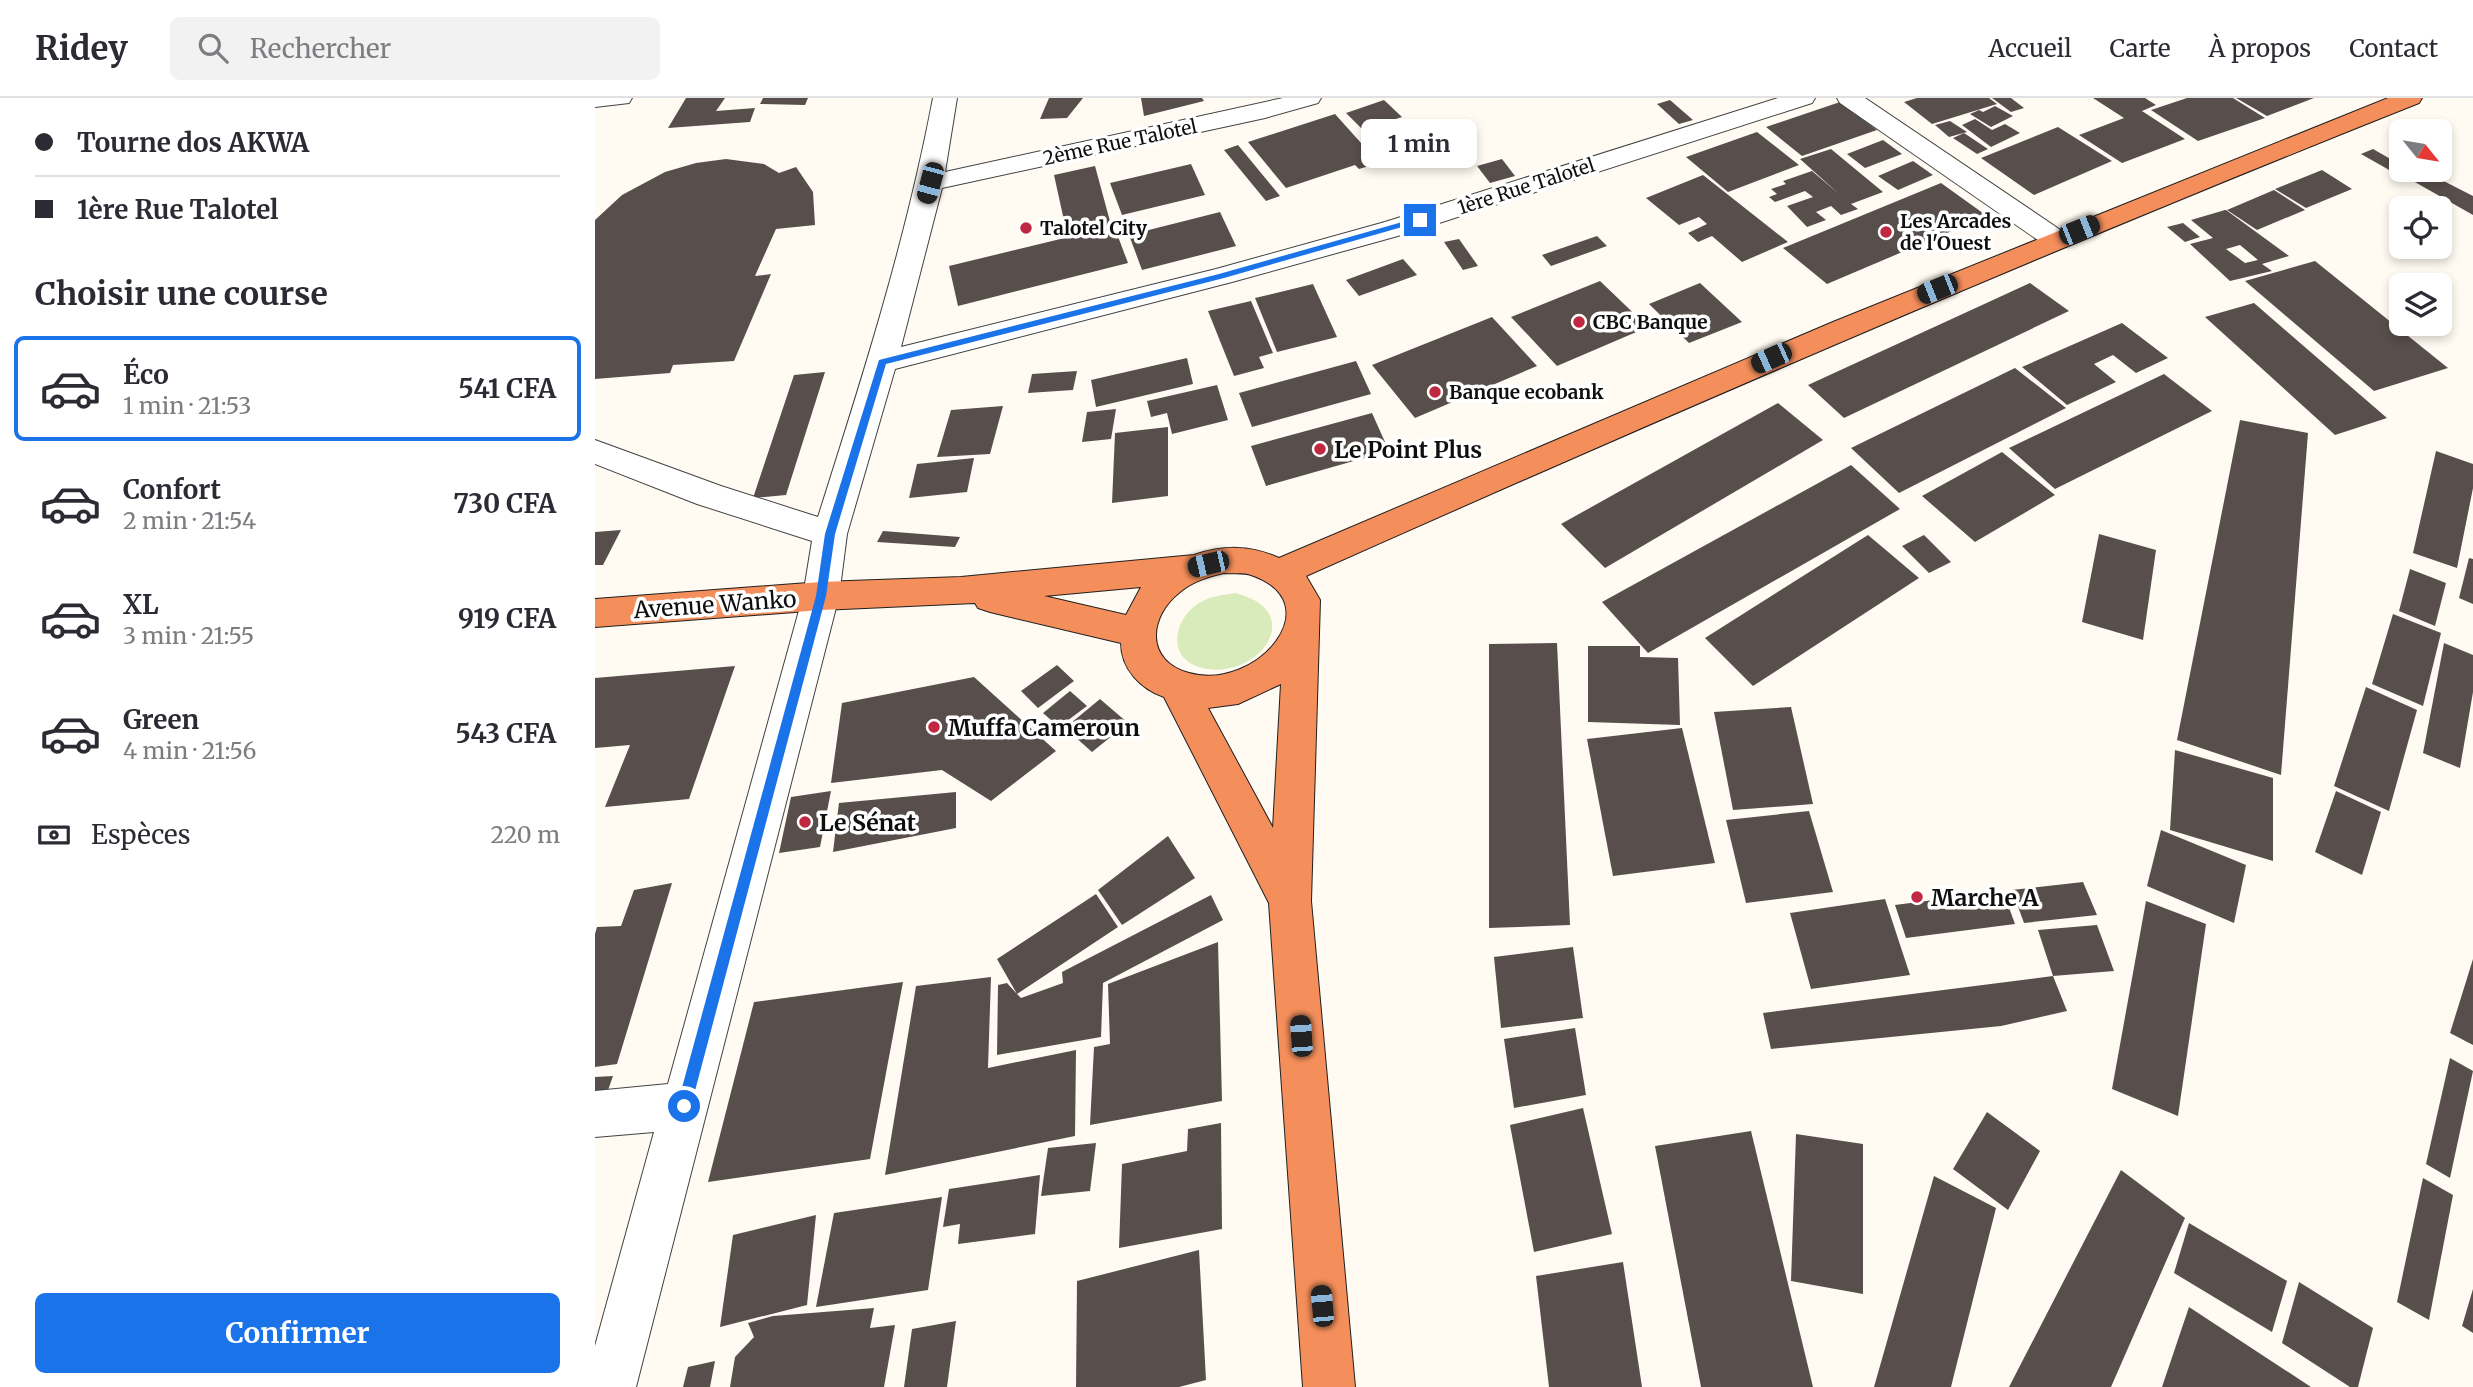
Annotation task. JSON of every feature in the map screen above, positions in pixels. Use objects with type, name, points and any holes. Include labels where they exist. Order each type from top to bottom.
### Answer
[{"type":"highway","points":[[1281,572],[1796,347],[2055,239],[2410,98]]},
{"type":"highway","points":[[1303,633],[1290,656],[1269,675],[1240,688],[1209,693],[1179,689],[1160,679],[1147,666],[1138,650],[1137,632],[1146,606],[1165,584],[1193,568],[1224,561],[1254,562],[1281,572],[1297,589],[1305,610],[1290,901],[1329,1387]]},
{"type":"highway","name":"Avenue Wanko","points":[[595,613],[821,596],[961,591],[1193,568]]},
{"type":"highway","name":"Avenue Wanko","points":[[961,591],[1137,632]]},
{"type":"highway","points":[[1179,689],[1290,901]]},
{"type":"street","points":[[595,100],[620,98]]},
{"type":"street","points":[[610,1387],[821,596],[830,534],[882,362],[930,183],[945,98]]},
{"type":"street","name":"2ème Rue Talotel","points":[[930,183],[1265,111],[1309,98]]},
{"type":"street","name":"1ère Rue Talotel","points":[[882,362],[1221,276],[1381,232],[1803,98]]},
{"type":"street","points":[[1849,98],[2055,239]]},
{"type":"street","points":[[600,457],[830,534]]},
{"type":"street","points":[[595,1114],[684,1106]]},
{"type":"green space","points":[[1235,593],[1258,602],[1270,615],[1272,630],[1266,644],[1254,657],[1237,666],[1217,670],[1196,666],[1186,660],[1180,653],[1178,644],[1180,625],[1185,617],[1203,601]]},
{"type":"building","points":[[686,98],[725,98],[716,111],[755,108],[750,122],[668,128]]},
{"type":"building","points":[[763,98],[808,98],[805,105],[760,104]]},
{"type":"building","points":[[1049,98],[1083,98],[1067,118],[1040,119]]},
{"type":"building","points":[[1141,98],[1202,98],[1204,101],[1144,116]]},
{"type":"building","points":[[1917,98],[1989,98],[1997,104],[1932,124],[1904,102]]},
{"type":"building","points":[[1992,98],[2011,98],[2024,108],[2011,112]]},
{"type":"building","points":[[2093,98],[2145,98],[2156,105],[2142,111],[2185,139],[2122,163],[2079,135],[2124,118]]},
{"type":"building","points":[[2187,98],[2233,98],[2265,118],[2198,141],[2151,110]]},
{"type":"building","points":[[2236,98],[2314,98],[2267,116]]},
{"type":"building","points":[[1384,100],[1402,117],[1363,130],[1346,113]]},
{"type":"building","points":[[1670,100],[1693,120],[1679,124],[1657,104]]},
{"type":"building","points":[[1840,102],[1877,130],[1802,156],[1766,127]]},
{"type":"building","points":[[1995,106],[2013,116],[1991,127],[1970,114],[1979,110],[1983,112]]},
{"type":"building","points":[[1335,114],[1379,163],[1359,169],[1355,165],[1286,188],[1248,142]]},
{"type":"building","points":[[1975,119],[1992,130],[2005,124],[2020,133],[1991,147],[1962,125]]},
{"type":"building","points":[[1950,121],[1967,132],[1949,137],[1935,125]]},
{"type":"building","points":[[2058,127],[2112,161],[2034,195],[1981,158]]},
{"type":"building","points":[[1757,132],[1799,165],[1728,192],[1686,157]]},
{"type":"building","points":[[1964,133],[1988,149],[1977,154],[1953,138]]},
{"type":"building","points":[[1883,140],[1902,154],[1865,168],[1847,154]]},
{"type":"building","points":[[1238,145],[1280,196],[1266,201],[1224,150]]},
{"type":"building","points":[[1831,149],[1883,192],[1851,204],[1858,209],[1841,215],[1831,206],[1816,212],[1826,220],[1807,227],[1787,206],[1813,197],[1805,191],[1775,202],[1769,197],[1777,194],[1771,189],[1786,184],[1783,181],[1812,171],[1839,194],[1800,159]]},
{"type":"building","points":[[2373,149],[2389,158],[2389,170],[2361,154]]},
{"type":"building","points":[[726,159],[764,164],[779,173],[796,167],[813,192],[815,225],[776,229],[755,276],[771,274],[734,361],[673,365],[670,373],[595,379],[595,220],[622,195],[665,172],[696,163]]},
{"type":"building","points":[[1502,159],[1515,176],[1490,183],[1477,166]]},
{"type":"building","points":[[1913,161],[1933,175],[1898,190],[1878,176]]},
{"type":"building","points":[[1191,164],[1205,195],[1122,215],[1110,183]]},
{"type":"building","points":[[1095,166],[1111,225],[1067,234],[1054,175]]},
{"type":"building","points":[[2322,170],[2352,189],[2306,208],[2275,189]]},
{"type":"building","points":[[1703,175],[1788,242],[1742,262],[1712,236],[1698,242],[1688,233],[1707,224],[1699,217],[1679,225],[1646,198]]},
{"type":"building","points":[[2415,182],[2446,182],[2473,196],[2473,215],[2452,203],[2452,196],[2440,196]]},
{"type":"building","name":"Les Arcades de l'Ouest","points":[[1941,183],[1987,216],[1827,284],[1783,248]]},
{"type":"building","points":[[2274,190],[2305,210],[2257,230],[2227,210]]},
{"type":"building","points":[[2226,210],[2289,256],[2262,264],[2272,271],[2230,281],[2190,244],[2213,238],[2191,220]],"holes":[[[2240,245],[2258,260],[2245,263],[2226,249]]]},
{"type":"building","points":[[1220,212],[1236,246],[1142,270],[1129,235]]},
{"type":"building","points":[[2183,223],[2200,237],[2185,242],[2167,227]]},
{"type":"building","points":[[1114,226],[1128,263],[958,306],[949,266]]},
{"type":"building","points":[[1597,236],[1607,246],[1551,266],[1542,255]]},
{"type":"building","points":[[1459,239],[1478,266],[1463,270],[1444,242]]},
{"type":"building","points":[[1403,259],[1417,275],[1359,296],[1346,280]]},
{"type":"building","points":[[2315,261],[2389,321],[2389,336],[2408,336],[2448,368],[2374,391],[2245,281]]},
{"type":"building","name":"CBC Banque","points":[[1600,281],[1648,327],[1557,366],[1511,317]]},
{"type":"building","points":[[1700,283],[1742,322],[1689,343],[1649,304]]},
{"type":"building","points":[[2030,283],[2069,311],[1844,418],[1808,385]]},
{"type":"building","points":[[1313,284],[1337,337],[1277,352],[1255,298]]},
{"type":"building","points":[[1251,301],[1273,353],[1259,357],[1264,368],[1234,376],[1208,311]]},
{"type":"building","points":[[2254,303],[2387,418],[2335,435],[2205,317]]},
{"type":"building","name":"Banque ecobank","points":[[1492,317],[1537,366],[1415,418],[1372,365]]},
{"type":"building","points":[[2122,323],[2168,358],[2136,373],[2113,355],[2094,364],[2116,382],[2067,405],[2022,367]]},
{"type":"building","points":[[1187,358],[1193,384],[1096,407],[1091,380]]},
{"type":"building","points":[[1356,361],[1371,394],[1252,427],[1239,393]]},
{"type":"building","points":[[2015,368],[2066,408],[1899,493],[1851,448]]},
{"type":"building","points":[[1077,371],[1073,390],[1028,393],[1032,374]]},
{"type":"building","points":[[825,372],[786,495],[753,498],[794,375]]},
{"type":"building","points":[[2164,374],[2212,411],[2055,489],[2009,448]]},
{"type":"building","points":[[1217,385],[1228,420],[1172,434],[1167,413],[1151,417],[1147,401]]},
{"type":"building","points":[[1778,403],[1823,440],[1605,568],[1561,524]]},
{"type":"building","points":[[1003,406],[990,454],[937,457],[951,410]]},
{"type":"building","points":[[1116,409],[1111,439],[1082,442],[1087,412]]},
{"type":"building","name":"Le Point Plus","points":[[1372,413],[1389,451],[1266,486],[1251,446]]},
{"type":"building","points":[[2240,420],[2308,433],[2281,775],[2177,740]]},
{"type":"building","points":[[1168,427],[1168,496],[1112,503],[1115,433]]},
{"type":"building","points":[[2436,451],[2473,464],[2473,488],[2457,568],[2413,553]]},
{"type":"building","points":[[2002,452],[2055,495],[1975,542],[1922,496]]},
{"type":"building","points":[[974,458],[967,492],[909,498],[917,464]]},
{"type":"building","points":[[1851,465],[1900,509],[1648,653],[1602,602]]},
{"type":"building","points":[[621,530],[603,565],[595,565],[595,532]]},
{"type":"building","points":[[883,531],[960,537],[955,547],[877,542]]},
{"type":"building","points":[[2099,534],[2156,550],[2143,640],[2082,622]]},
{"type":"building","points":[[1868,535],[1919,578],[1753,686],[1705,638]]},
{"type":"building","points":[[1924,535],[1951,562],[1929,573],[1902,546]]},
{"type":"building","points":[[2469,558],[2473,559],[2473,604],[2459,598]]},
{"type":"building","points":[[2410,569],[2446,583],[2435,626],[2399,611]]},
{"type":"building","points":[[2393,614],[2441,633],[2423,706],[2372,684]]},
{"type":"building","points":[[1557,643],[1570,925],[1489,928],[1489,644]]},
{"type":"building","points":[[2444,643],[2473,655],[2473,692],[2460,768],[2423,753]]},
{"type":"building","points":[[1588,646],[1640,646],[1640,657],[1678,658],[1680,725],[1588,722]]},
{"type":"building","points":[[1057,665],[1074,681],[1038,708],[1021,691]]},
{"type":"building","points":[[735,666],[689,799],[605,807],[630,745],[595,748],[595,678]]},
{"type":"building","name":"Muffa Cameroun","points":[[974,677],[1056,751],[991,801],[942,770],[831,783],[842,703]]},
{"type":"building","points":[[2366,687],[2417,710],[2389,811],[2334,786]]},
{"type":"building","points":[[1070,691],[1087,706],[1059,727],[1043,713]]},
{"type":"building","points":[[1100,699],[1128,723],[1092,752],[1065,728]]},
{"type":"building","points":[[1791,707],[1813,804],[1733,810],[1714,712]]},
{"type":"building","points":[[1682,728],[1715,863],[1613,876],[1587,739]]},
{"type":"building","points":[[2175,750],[2273,778],[2273,861],[2170,830]]},
{"type":"building","name":"Le Sénat","points":[[831,791],[820,847],[779,853],[791,797]]},
{"type":"building","points":[[2336,791],[2381,812],[2362,875],[2315,852]]},
{"type":"building","points":[[956,792],[956,828],[833,852],[839,803]]},
{"type":"building","points":[[1809,811],[1833,892],[1746,903],[1726,820]]},
{"type":"building","points":[[2161,830],[2246,865],[2234,923],[2147,886]]},
{"type":"building","points":[[1168,836],[1195,878],[1122,925],[1098,890]]},
{"type":"building","points":[[2083,882],[2097,915],[2024,923],[2012,890]]},
{"type":"building","points":[[672,883],[617,1064],[595,1067],[597,927],[621,926],[634,890]]},
{"type":"building","points":[[2003,891],[2015,924],[1906,938],[1895,905]]},
{"type":"building","points":[[1096,894],[1118,927],[1017,994],[997,959]]},
{"type":"building","points":[[1211,895],[1223,920],[1103,983],[1101,1037],[997,1055],[998,985],[1007,983],[1021,998],[1063,983],[1062,972]]},
{"type":"building","points":[[1885,899],[1910,975],[1811,989],[1790,913]]},
{"type":"building","points":[[2146,901],[2206,924],[2178,1116],[2112,1089]]},
{"type":"building","points":[[2097,925],[2114,971],[2053,976],[2038,930]]},
{"type":"building","points":[[1218,942],[1222,1101],[1090,1125],[1094,1047],[1110,1044],[1108,984]]},
{"type":"building","points":[[1573,947],[1583,1018],[1501,1028],[1494,957]]},
{"type":"building","points":[[2473,959],[2473,1045],[2450,1033]]},
{"type":"building","points":[[2053,976],[2067,1011],[2001,1026],[1771,1049],[1763,1013]]},
{"type":"building","points":[[991,977],[988,1068],[1076,1050],[1075,1136],[885,1175],[916,986]]},
{"type":"building","points":[[903,982],[870,1159],[708,1182],[754,1002]]},
{"type":"building","points":[[1575,1028],[1586,1095],[1514,1108],[1504,1039]]},
{"type":"building","points":[[2450,1058],[2473,1071],[2450,1178],[2426,1164]]},
{"type":"building","points":[[613,1076],[606,1096],[595,1097],[595,1077]]},
{"type":"building","points":[[1583,1108],[1612,1234],[1534,1252],[1510,1125]]},
{"type":"building","points":[[1987,1112],[2040,1151],[2008,1210],[1953,1169]]},
{"type":"building","points":[[1221,1123],[1222,1229],[1119,1248],[1122,1164],[1187,1151],[1188,1129]]},
{"type":"building","points":[[1751,1131],[1813,1387],[1701,1387],[1655,1146]]},
{"type":"building","points":[[1796,1134],[1863,1144],[1863,1294],[1791,1281]]},
{"type":"building","points":[[1096,1143],[1090,1191],[1041,1196],[1048,1148]]},
{"type":"building","points":[[2121,1170],[2185,1218],[2111,1387],[2009,1387]]},
{"type":"building","points":[[1040,1175],[1035,1234],[958,1244],[960,1224],[943,1227],[949,1189]]},
{"type":"building","points":[[1934,1176],[1996,1208],[1951,1387],[1874,1387]]},
{"type":"building","points":[[2423,1178],[2453,1195],[2429,1320],[2397,1302]]},
{"type":"building","points":[[942,1197],[928,1290],[816,1307],[834,1213]]},
{"type":"building","points":[[816,1215],[807,1305],[720,1327],[733,1235]]},
{"type":"building","points":[[2189,1223],[2287,1281],[2272,1332],[2174,1273]]},
{"type":"building","points":[[1199,1250],[1206,1380],[1179,1387],[1076,1387],[1077,1281]]},
{"type":"building","points":[[1623,1262],[1642,1387],[1549,1387],[1536,1276]]},
{"type":"building","points":[[2299,1282],[2373,1328],[2358,1387],[2350,1387],[2282,1343]]},
{"type":"building","points":[[2473,1289],[2473,1333],[2462,1326]]},
{"type":"building","points":[[2189,1307],[2311,1387],[2162,1387]]},
{"type":"building","points":[[874,1308],[870,1328],[895,1325],[884,1387],[730,1387],[735,1357],[754,1337],[748,1323],[773,1316]]},
{"type":"building","points":[[956,1321],[947,1387],[904,1387],[912,1329]]},
{"type":"building","points":[[715,1361],[710,1387],[683,1387],[688,1367]]},
{"type":"place","name":"Talotel City","points":[[1026,228]]},
{"type":"place","name":"Les Arcades de l'Ouest","points":[[1886,232]]},
{"type":"place","name":"CBC Banque","points":[[1579,322]]},
{"type":"place","name":"Banque ecobank","points":[[1435,392]]},
{"type":"place","name":"Le Point Plus","points":[[1320,449]]},
{"type":"place","name":"Muffa Cameroun","points":[[934,727]]},
{"type":"place","name":"Le Sénat","points":[[805,822]]},
{"type":"place","name":"Marche A","points":[[1917,897]]},
{"type":"route","points":[[684,1106],[821,596],[830,534],[882,362],[1221,276],[1420,220]]}]
